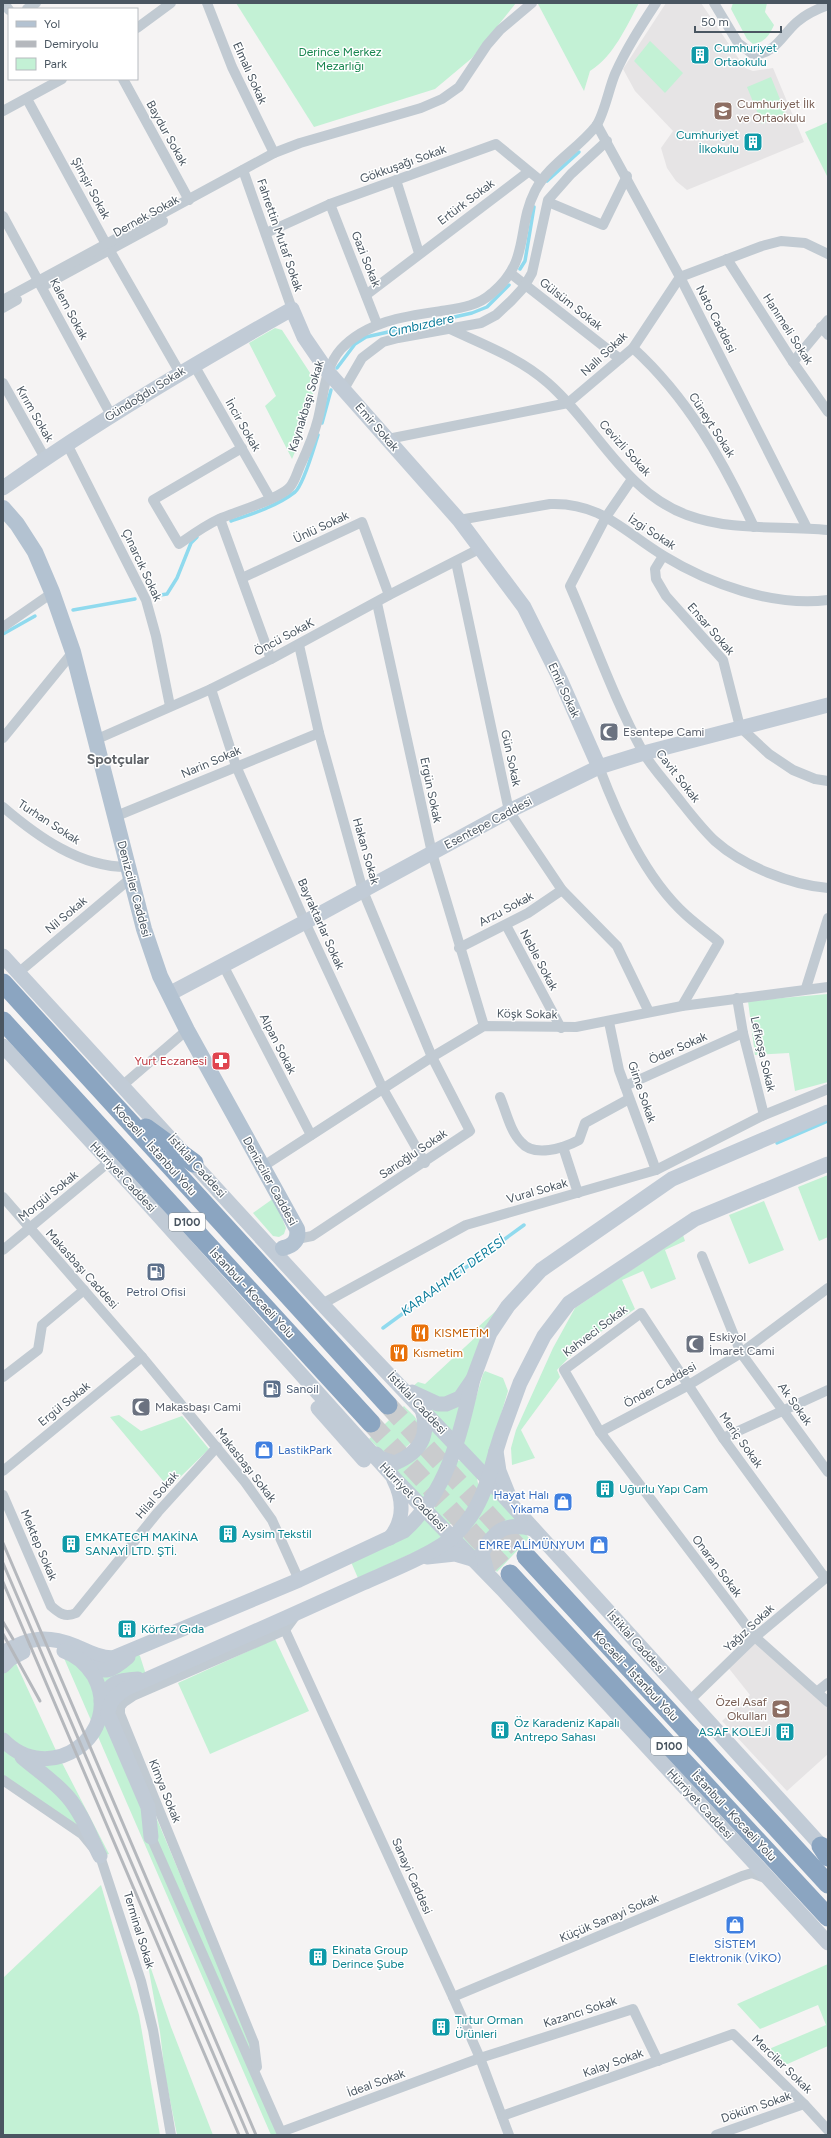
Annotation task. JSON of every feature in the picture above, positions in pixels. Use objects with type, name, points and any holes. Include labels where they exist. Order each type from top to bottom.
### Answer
[{"type":"highway","name":"Kocaeli - İstanbul Yolu","points":[[11,978],[113,1104],[388,1405]]},
{"type":"highway","name":"İstanbul - Kocaeli Yolu","points":[[3,1021],[371,1423]]},
{"type":"highway","points":[[113,1104],[194,1163]]},
{"type":"highway","name":"Kocaeli - İstanbul Yolu","points":[[526,1556],[828,1884]]},
{"type":"highway","name":"İstanbul - Kocaeli Yolu","points":[[510,1574],[828,1918]]},
{"type":"main road","name":"Gündoğdu Sokak","points":[[3,488],[45,458],[111,415],[194,364],[292,309]]},
{"type":"main road","name":"Emir Sokak","points":[[292,309],[304,337],[328,372],[459,520],[524,607],[560,679],[599,767]]},
{"type":"main road","name":"Denizciler Caddesi","points":[[3,508],[17,524],[35,552],[52,593],[72,652],[144,929],[168,994],[297,1230],[297,1239],[290,1245],[283,1248]]},
{"type":"main road","name":"Esentepe Caddesi","points":[[168,994],[363,891],[509,811],[599,767],[740,727],[828,705]]},
{"type":"main road","name":"İstiklal Caddesi","points":[[3,956],[11,978],[122,1085],[322,1304],[515,1508],[826,1852]]},
{"type":"main road","name":"Hürriyet Caddesi","points":[[3,1046],[132,1186],[364,1445],[475,1561],[828,1943]]},
{"type":"main road","points":[[433,1518],[433,1496],[451,1462],[473,1379],[490,1333],[508,1306],[541,1270],[672,1179],[828,1112]]},
{"type":"main road","points":[[151,1837],[148,1807],[108,1714],[109,1705],[114,1697],[125,1689],[434,1550],[452,1538],[467,1522],[482,1496],[520,1383],[544,1336],[569,1303],[695,1219],[828,1164]]},
{"type":"main road","points":[[132,1186],[138,1207],[345,1440],[373,1470],[391,1474],[400,1495],[401,1518],[397,1529],[389,1539]]},
{"type":"main road","points":[[267,1243],[283,1248]]},
{"type":"main road","points":[[401,1386],[430,1402],[446,1404],[460,1398],[473,1379]]},
{"type":"main road","points":[[364,1445],[380,1458],[395,1462],[401,1460],[420,1443],[425,1432],[426,1423],[422,1408]]},
{"type":"main road","points":[[496,1451],[500,1471],[515,1508]]},
{"type":"main road","points":[[451,1462],[458,1456],[472,1462],[480,1478],[482,1496]]},
{"type":"main road","points":[[3,1653],[19,1644],[34,1639],[57,1641],[100,1657],[113,1658],[136,1650],[299,1580],[389,1539],[404,1531],[416,1520],[433,1518],[453,1527],[467,1522]]},
{"type":"main road","points":[[487,1574],[482,1553],[489,1540],[500,1530],[518,1525],[533,1529]]},
{"type":"main road","points":[[403,1564],[444,1554],[461,1555],[475,1561]]},
{"type":"main road","points":[[3,1666],[19,1654],[39,1647],[60,1649],[77,1657],[85,1664],[96,1670],[106,1671],[117,1666],[136,1650]]},
{"type":"main road","points":[[85,1664],[96,1681],[102,1725],[151,1837]]},
{"type":"main road","points":[[6,1743],[22,1754],[36,1758],[56,1758],[66,1755],[82,1745],[89,1737],[97,1722],[100,1706],[112,1684],[122,1679],[149,1679]]},
{"type":"main road","points":[[6,1743],[52,1780],[67,1796],[79,1813],[100,1856]]},
{"type":"street","points":[[138,27],[171,3]]},
{"type":"street","name":"Elmalı Sokak","points":[[207,3],[232,67],[274,153]]},
{"type":"street","name":"Dernek Sokak","points":[[3,300],[40,283],[108,247],[244,173],[274,153],[300,143],[421,108],[442,99],[459,87],[487,45],[500,30],[532,3]]},
{"type":"street","points":[[597,125],[615,74],[656,3]]},
{"type":"street","points":[[714,3],[738,43],[754,55],[771,51],[799,21],[808,14],[828,5]]},
{"type":"street","points":[[3,111],[28,99],[60,80]]},
{"type":"street","name":"Baydur Sokak","points":[[124,80],[189,200]]},
{"type":"street","name":"Şimşir Sokak","points":[[28,99],[108,247],[180,373]]},
{"type":"street","name":"Nato Caddesi","points":[[597,125],[680,277],[807,528]]},
{"type":"street","name":"Kaynakbaşı Sokak","points":[[242,448],[153,500],[179,544],[197,531],[220,519],[290,488],[309,447],[318,420],[328,372],[334,358],[341,349],[361,332],[396,318],[472,305],[492,293],[510,273],[522,244],[529,206],[541,181],[597,125]]},
{"type":"street","points":[[344,389],[362,358],[383,342],[481,323],[496,315],[525,285],[532,273],[538,253],[548,202],[556,190],[607,141]]},
{"type":"street","name":"Dernek Sokak","points":[[108,247],[189,200],[281,156],[300,143]]},
{"type":"street","name":"Gökkuşağı Sokak","points":[[266,234],[330,204],[496,144],[528,172],[541,181]]},
{"type":"street","name":"Ertürk Sokak","points":[[366,295],[528,172]]},
{"type":"street","name":"Fahrettin Mutaf Sokak","points":[[244,173],[292,309]]},
{"type":"street","points":[[548,202],[603,225],[626,176]]},
{"type":"street","points":[[396,180],[420,253]]},
{"type":"street","name":"Gazi Sokak","points":[[330,204],[378,324]]},
{"type":"street","name":"Kalem Sokak","points":[[3,216],[111,415]]},
{"type":"street","points":[[680,277],[762,246],[789,241],[805,243],[828,254]]},
{"type":"street","name":"Hanımeli Sokak","points":[[728,259],[793,362],[828,412]]},
{"type":"street","name":"Gülsüm Sokak","points":[[510,273],[620,359]]},
{"type":"street","name":"Nallı Sokak","points":[[388,439],[568,403],[633,348],[680,277]]},
{"type":"street","name":"Dernek Sokak","points":[[3,308],[40,283]]},
{"type":"street","points":[[793,362],[828,320]]},
{"type":"street","points":[[821,327],[828,336]]},
{"type":"street","name":"Cevizli Sokak","points":[[450,329],[526,366],[548,383],[568,403],[632,479],[659,501],[687,515],[734,527],[807,528],[828,530]]},
{"type":"street","name":"Cüneyt Sokak","points":[[633,348],[664,380],[697,423],[725,469],[754,528]]},
{"type":"street","name":"İncir Sokak","points":[[194,364],[270,498]]},
{"type":"street","name":"Kırım Sokak","points":[[3,384],[45,458]]},
{"type":"street","name":"Çınarcık Sokak","points":[[67,444],[146,600],[156,636],[170,706]]},
{"type":"street","points":[[606,517],[632,479]]},
{"type":"street","name":"İzgi Sokak","points":[[459,520],[563,504],[585,507],[606,517],[663,556],[707,579],[736,590],[796,601],[828,600]]},
{"type":"street","name":"Cavit Sokak","points":[[606,517],[570,586],[620,703],[644,753],[694,817],[723,848],[737,858],[785,879],[803,885],[828,888]]},
{"type":"street","points":[[220,519],[271,660]]},
{"type":"street","name":"Ünlü Sokak","points":[[242,578],[362,522],[389,595]]},
{"type":"street","name":"Öncü SokaK","points":[[95,740],[211,689],[271,660],[377,603],[389,595],[481,548]]},
{"type":"street","name":"Ensar Sokak","points":[[663,556],[654,569],[656,579],[666,596],[723,660],[740,727]]},
{"type":"street","name":"Gün Sokak","points":[[456,562],[509,811],[562,890],[617,946],[649,1012]]},
{"type":"street","points":[[3,627],[52,593]]},
{"type":"street","name":"Ergün Sokak","points":[[377,603],[432,853],[459,948],[484,1026]]},
{"type":"street","name":"Hakan Sokak","points":[[299,645],[319,733],[363,891],[432,1056]]},
{"type":"street","points":[[3,738],[72,652]]},
{"type":"street","name":"Bayraktarlar Sokak","points":[[211,689],[236,766],[305,922],[383,1089],[425,1163]]},
{"type":"street","points":[[740,727],[769,754],[793,770],[815,779],[828,781]]},
{"type":"street","name":"Narin Sokak","points":[[114,817],[319,733]]},
{"type":"street","name":"Emir Sokak","points":[[599,767],[626,829],[656,879],[685,914],[719,942],[682,1006]]},
{"type":"street","name":"Turhan Sokak","points":[[3,807],[22,824],[58,847],[83,860],[129,872]]},
{"type":"street","name":"Nil Sokak","points":[[11,978],[129,872]]},
{"type":"street","name":"Arzu Sokak","points":[[459,948],[506,925],[541,905],[562,890]]},
{"type":"street","points":[[806,988],[828,918]]},
{"type":"street","name":"Neble Sokak","points":[[506,925],[561,1028]]},
{"type":"street","name":"Alpan Sokak","points":[[223,965],[311,1135]]},
{"type":"street","name":"Köşk Sokak","points":[[262,1167],[432,1056],[484,1026],[576,1027],[609,1022],[649,1012],[682,1006],[806,988],[828,987]]},
{"type":"street","name":"Lefkoşa Sokak","points":[[737,998],[743,1033],[764,1115]]},
{"type":"street","name":"Girne Sokak","points":[[609,1022],[618,1070],[656,1170]]},
{"type":"street","points":[[122,1085],[187,1030]]},
{"type":"street","name":"Öder Sokak","points":[[624,1086],[743,1033]]},
{"type":"street","name":"Sarıoğlu Sokak","points":[[297,1239],[312,1236],[425,1163],[470,1131],[432,1056]]},
{"type":"street","name":"Vural Sokak","points":[[322,1304],[466,1225],[656,1170],[764,1115],[828,1089]]},
{"type":"street","points":[[500,1097],[515,1133],[527,1148],[541,1150],[563,1147],[579,1140],[585,1123],[630,1099]]},
{"type":"street","points":[[563,1147],[578,1193]]},
{"type":"street","name":"Morgül Sokak","points":[[3,1250],[109,1162]]},
{"type":"street","name":"Makasbaşı Caddesi","points":[[3,1198],[142,1357]]},
{"type":"street","name":"Ak Sokak","points":[[702,1256],[742,1352],[828,1471]]},
{"type":"street","name":"Önder Caddesi","points":[[600,1432],[687,1386],[742,1352],[828,1288]]},
{"type":"street","points":[[3,1377],[38,1350],[42,1325],[84,1290]]},
{"type":"street","name":"Meriç Sokak","points":[[641,1313],[687,1386],[723,1438],[827,1577]]},
{"type":"street","name":"Kahveci Sokak","points":[[600,1432],[564,1370],[641,1313]]},
{"type":"street","name":"Makasbaşı Sokak","points":[[142,1357],[217,1448],[272,1520],[299,1580]]},
{"type":"street","name":"Ergül Sokak","points":[[3,1471],[142,1357]]},
{"type":"street","points":[[723,1438],[828,1390]]},
{"type":"street","name":"Onaran Sokak","points":[[600,1432],[755,1637],[818,1691],[828,1702]]},
{"type":"street","name":"Hilal Sokak","points":[[51,1606],[65,1616],[76,1613],[158,1512],[217,1448]]},
{"type":"street","name":"Mektep Sokak","points":[[3,1495],[51,1606]]},
{"type":"street","name":"Yağız Sokak","points":[[689,1701],[755,1637],[827,1577]]},
{"type":"street","name":"Kimya Sokak","points":[[258,2077],[254,2043],[120,1714],[120,1707],[124,1702],[133,1696],[285,1630],[299,1612]]},
{"type":"street","name":"Sanayi Caddesi","points":[[285,1630],[453,1997],[480,2058],[509,2135]]},
{"type":"street","points":[[818,1691],[828,1683]]},
{"type":"street","name":"Terminal Sokak","points":[[3,1780],[82,1834],[100,1856],[141,1981],[153,2030],[171,2135]]},
{"type":"street","name":"Kimya Sokak","points":[[151,1837],[281,2132]]},
{"type":"street","points":[[743,1850],[749,1861],[752,1873],[764,1877],[775,1884]]},
{"type":"street","name":"Küçük Sanayi Sokak","points":[[453,1997],[752,1873]]},
{"type":"street","name":"Kazancı Sokak","points":[[480,2058],[633,2009],[658,2061]]},
{"type":"street","name":"Kalay Sokak","points":[[502,2116],[733,2034]]},
{"type":"street","name":"Merciler Sokak","points":[[733,2034],[804,2104],[828,2130]]},
{"type":"street","name":"İdeal Sokak","points":[[281,2132],[480,2058]]},
{"type":"street","name":"Döküm Sokak","points":[[716,2135],[804,2104]]},
{"type":"shaded area","name":"Cumhuriyet İlk ve Ortaokulu","points":[[666,3],[701,3],[745,68],[753,71],[773,68],[804,142],[687,190],[676,181],[667,168],[661,148],[673,131],[635,91],[623,69]]},
{"type":"shaded area","name":"Özel Asaf Okulları","points":[[755,1637],[828,1702],[828,1754],[787,1791],[722,1721],[750,1695],[727,1666]]},
{"type":"green space","name":"Derince Merkez Mezarlığı","points":[[236,3],[516,3],[472,58],[435,89],[314,127]]},
{"type":"green space","points":[[639,3],[613,49],[590,71],[584,91],[538,4]]},
{"type":"green space","points":[[733,3],[767,3],[765,12],[774,25],[766,38],[761,42],[753,44],[747,39],[731,9]]},
{"type":"green space","points":[[650,41],[683,73],[665,93],[634,61]]},
{"type":"green space","points":[[771,77],[786,114],[762,124],[747,87]]},
{"type":"green space","points":[[828,122],[828,178],[805,132]]},
{"type":"green space","points":[[275,328],[282,330],[316,382],[301,438],[292,459],[265,406],[276,396],[249,343]]},
{"type":"green space","points":[[828,994],[828,1082],[795,1091],[789,1053],[755,1055],[748,1001]]},
{"type":"green space","points":[[828,1175],[828,1237],[819,1241],[798,1187]]},
{"type":"green space","points":[[274,1198],[286,1228],[284,1234],[279,1237],[273,1236],[253,1213]]},
{"type":"green space","points":[[764,1201],[784,1250],[749,1264],[729,1215]]},
{"type":"green space","points":[[683,1235],[685,1241],[665,1250],[676,1279],[651,1289],[643,1271],[622,1280],[635,1309],[581,1345],[557,1370],[560,1377],[521,1430],[535,1458],[512,1465],[511,1448],[516,1430],[553,1348],[575,1308]]},
{"type":"green space","points":[[507,1301],[461,1391],[442,1401],[412,1387],[418,1382],[425,1384],[479,1334],[477,1328]]},
{"type":"green space","points":[[485,1371],[503,1378],[508,1391],[485,1468],[462,1445]]},
{"type":"green space","points":[[460,1402],[456,1439],[428,1405]]},
{"type":"green space","points":[[404,1406],[417,1421],[418,1427],[415,1437],[408,1446],[394,1455],[382,1452],[369,1439]]},
{"type":"green space","points":[[119,1415],[141,1431],[182,1416],[209,1449],[169,1488],[110,1417]]},
{"type":"green space","points":[[429,1422],[453,1447],[423,1502],[388,1466],[396,1467]]},
{"type":"green space","points":[[461,1460],[476,1474],[479,1488],[459,1522],[446,1525],[435,1512],[434,1503],[457,1461]]},
{"type":"green space","points":[[490,1487],[520,1521],[480,1560],[457,1538]]},
{"type":"green space","points":[[426,1513],[446,1535],[428,1546],[358,1578],[351,1562]]},
{"type":"green space","points":[[523,1531],[529,1538],[497,1572],[489,1563],[487,1553],[503,1533]]},
{"type":"green space","points":[[275,1639],[309,1711],[210,1754],[178,1683]]},
{"type":"green space","points":[[60,1649],[68,1652],[135,1650],[140,1656],[147,1678],[113,1696],[145,1804],[148,1839],[279,2135],[271,2135]]},
{"type":"green space","points":[[3,1650],[13,1657],[59,1757],[109,1854],[100,1856],[95,1847],[3,1780]]},
{"type":"green space","points":[[151,1805],[251,2044],[252,2060],[155,1836]]},
{"type":"green space","points":[[101,1885],[139,2015],[160,2135],[3,2135],[3,1978]]},
{"type":"green space","points":[[146,1954],[171,2027],[213,2135],[177,2135],[165,2075],[160,2032]]},
{"type":"green space","points":[[828,1964],[828,2046],[783,2066],[769,2049],[826,2025],[818,2005],[760,2029],[737,2004]]},
{"type":"waterway","name":"Cımbızdere","points":[[547,181],[579,152]]},
{"type":"waterway","name":"Cımbızdere","points":[[520,269],[525,261],[534,207]]},
{"type":"waterway","name":"Cımbızdere","points":[[337,368],[355,344],[366,337],[472,313],[487,307],[509,285]]},
{"type":"waterway","name":"Cımbızdere","points":[[322,423],[331,390]]},
{"type":"waterway","name":"Cımbızdere","points":[[231,521],[272,505],[295,492],[305,474],[318,435]]},
{"type":"waterway","name":"Cımbızdere","points":[[154,596],[167,594],[177,578],[191,543],[197,537]]},
{"type":"waterway","name":"Cımbızdere","points":[[73,610],[135,599]]},
{"type":"waterway","name":"Cımbızdere","points":[[3,634],[35,616]]},
{"type":"waterway","name":"KARAAHMET DERESİ","points":[[777,1143],[828,1121]]},
{"type":"waterway","name":"KARAAHMET DERESİ","points":[[383,1328],[524,1225]]},
{"type":"tunnel","points":[[388,1405],[526,1556]]},
{"type":"tunnel","points":[[371,1423],[510,1574]]},
{"type":"railway","points":[[3,1543],[256,2135]]},
{"type":"railway","points":[[3,1563],[248,2135]]},
{"type":"railway","points":[[3,1582],[239,2135]]},
{"type":"railway","points":[[3,1622],[13,1639]]},
{"type":"railway","points":[[3,1634],[40,1701]]},
{"type":"place","name":"Cumhuriyet Ortaokulu","points":[[700,55]]},
{"type":"place","name":"Cumhuriyet İlk ve Ortaokulu","points":[[723,111]]},
{"type":"place","name":"Cumhuriyet İlkokulu","points":[[753,142]]},
{"type":"place","name":"Esentepe Cami","points":[[609,732]]},
{"type":"place","name":"Yurt Eczanesi","points":[[221,1061]]},
{"type":"place","name":"Petrol Ofisi","points":[[156,1272]]},
{"type":"place","name":"KISMETİM","points":[[420,1333]]},
{"type":"place","name":"Eskiyol İmaret Cami","points":[[695,1344]]},
{"type":"place","name":"Kısmetim","points":[[399,1353]]},
{"type":"place","name":"Sanoil","points":[[272,1389]]},
{"type":"place","name":"Makasbaşı Cami","points":[[141,1407]]},
{"type":"place","name":"LastikPark","points":[[264,1450]]},
{"type":"place","name":"Uğurlu Yapı Cam","points":[[605,1489]]},
{"type":"place","name":"Hayat Halı Yıkama","points":[[563,1502]]},
{"type":"place","name":"Aysim Tekstil","points":[[228,1534]]},
{"type":"place","name":"EMKATECH MAKİNA SANAYİ LTD. ŞTİ.","points":[[71,1544]]},
{"type":"place","name":"EMRE ALİMÜNYUM","points":[[599,1545]]},
{"type":"place","name":"Körfez Gıda","points":[[127,1629]]},
{"type":"place","name":"Özel Asaf Okulları","points":[[781,1709]]},
{"type":"place","name":"Öz Karadeniz Kapalı Antrepo Sahası","points":[[500,1730]]},
{"type":"place","name":"ASAF KOLEJİ","points":[[785,1732]]},
{"type":"place","name":"SİSTEM Elektronik (VİKO)","points":[[735,1925]]},
{"type":"place","name":"Ekinata Group Derince Şube","points":[[318,1957]]},
{"type":"place","name":"Tırtur Orman Ürünleri","points":[[441,2027]]},
{"type":"district","name":"Spotçular","points":[[118,759]]}]
